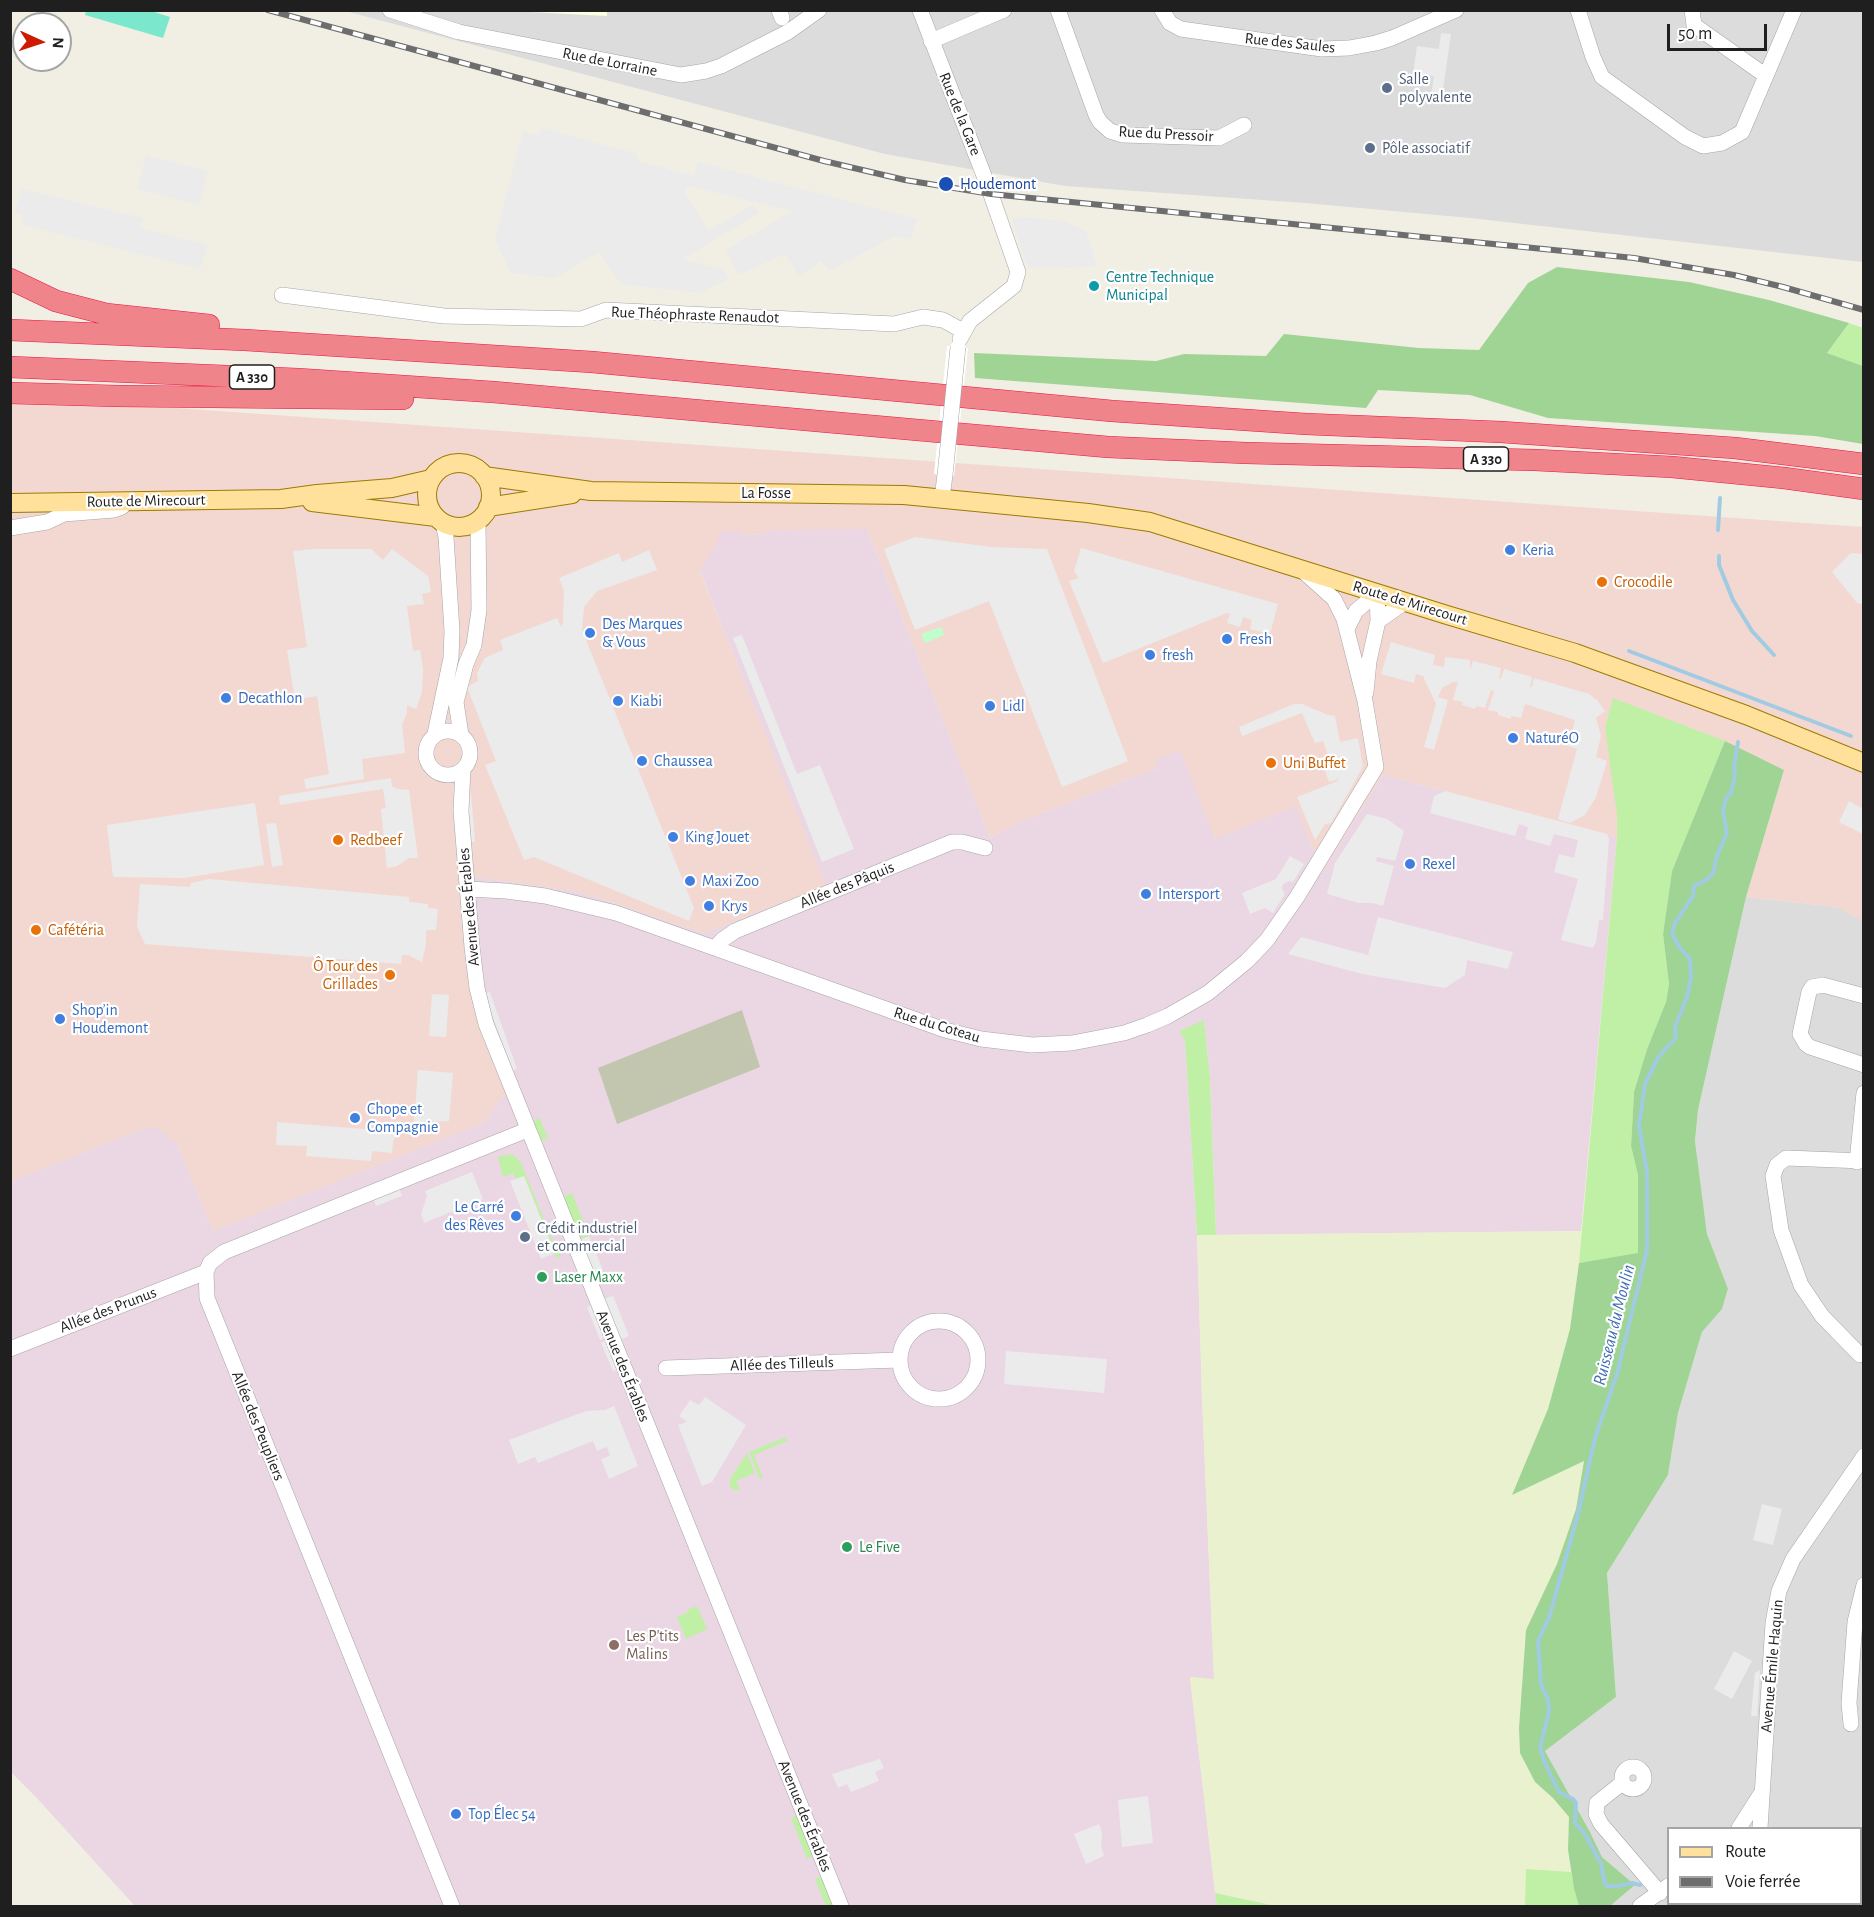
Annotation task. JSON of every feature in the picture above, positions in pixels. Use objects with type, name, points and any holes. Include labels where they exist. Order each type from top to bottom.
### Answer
[{"type":"highway","points":[[10,279],[56,301],[96,312],[215,325],[245,340]]},
{"type":"highway","name":"A 330","points":[[10,330],[245,340],[592,362],[1112,411],[1295,423],[1501,432],[1735,448],[1860,463]]},
{"type":"highway","name":"A 330","points":[[10,367],[298,379],[494,392],[1108,447],[1535,460],[1672,467],[1784,478],[1863,489]]},
{"type":"highway","points":[[10,393],[410,399],[494,392]]},
{"type":"highway","points":[[10,401],[117,396]]},
{"type":"main road","points":[[461,464],[477,470],[484,476],[490,491],[483,514],[460,527],[439,520],[428,503],[428,487],[431,479],[444,467],[461,464]]},
{"type":"main road","name":"La Fosse","points":[[484,476],[591,491],[831,493],[942,498]]},
{"type":"main road","name":"Route de Mirecourt","points":[[10,503],[281,499],[392,488],[431,479]]},
{"type":"main road","name":"La Fosse","points":[[483,514],[591,491]]},
{"type":"main road","name":"Route de Mirecourt","points":[[942,498],[1150,522],[1575,653],[1746,715],[1863,763]]},
{"type":"main road","name":"Route de Mirecourt","points":[[281,499],[439,520]]},
{"type":"street","name":"Rue de Lorraine","points":[[390,10],[459,32],[674,75],[689,75],[721,66],[788,32],[819,10]]},
{"type":"street","name":"Rue de la Gare","points":[[920,10],[988,186],[1014,257],[1018,276],[1014,286],[976,315],[963,331]]},
{"type":"street","points":[[931,41],[1004,10]]},
{"type":"street","name":"Rue du Pressoir","points":[[1058,10],[1096,115],[1110,131],[1123,135],[1219,138],[1244,125]]},
{"type":"street","name":"Rue des Saules","points":[[1162,10],[1170,23],[1181,29],[1322,49],[1350,48],[1376,43],[1456,10]]},
{"type":"street","points":[[1578,10],[1602,77],[1685,137],[1703,146],[1722,143],[1743,132],[1794,10]]},
{"type":"street","points":[[1692,10],[1694,25],[1767,74]]},
{"type":"street","name":"Rue Théophraste Renaudot","points":[[282,295],[444,316],[581,319],[606,310],[894,324],[923,317],[943,320],[963,331]]},
{"type":"street","points":[[942,498],[958,347],[963,331]]},
{"type":"street","points":[[10,528],[47,522],[64,514],[114,510],[138,501]]},
{"type":"street","points":[[461,735],[456,702],[466,664],[474,645],[479,610],[483,514]]},
{"type":"street","points":[[435,734],[448,730],[461,735],[468,743],[470,755],[463,769],[448,775],[439,773],[431,768],[425,756],[427,744],[435,734],[451,658],[449,575],[439,520]]},
{"type":"street","name":"Rue du Coteau","points":[[468,890],[506,891],[545,896],[592,906],[945,1030],[981,1039],[1032,1045],[1072,1043],[1124,1033],[1147,1025],[1187,1006],[1225,981],[1247,961],[1282,920],[1376,767],[1365,701],[1347,629],[1334,599],[1300,568]]},
{"type":"street","points":[[1347,629],[1356,611],[1377,593]]},
{"type":"street","name":"Rue du Coteau","points":[[1365,701],[1369,661],[1378,621],[1377,593]]},
{"type":"street","points":[[1378,621],[1404,602]]},
{"type":"street","name":"Avenue des Érables","points":[[463,769],[461,811],[474,971],[493,1044],[841,1906]]},
{"type":"street","name":"Avenue des Érables","points":[[439,773],[461,811]]},
{"type":"street","name":"Allée des Pâquis","points":[[715,948],[735,931],[952,842],[985,848]]},
{"type":"street","points":[[1863,996],[1823,984],[1812,987],[1800,1034],[1810,1047],[1863,1065]]},
{"type":"street","points":[[1860,1355],[1822,1316],[1801,1285],[1781,1230],[1773,1176],[1777,1165],[1786,1158],[1860,1161],[1863,1093]]},
{"type":"street","points":[[206,1272],[210,1263],[224,1252],[528,1130]]},
{"type":"street","name":"Allée des Prunus","points":[[10,1349],[206,1272]]},
{"type":"street","name":"Allée des Peupliers","points":[[206,1272],[207,1298],[452,1906]]},
{"type":"street","points":[[936,1320],[953,1323],[968,1333],[976,1346],[978,1362],[976,1374],[965,1389],[957,1395],[942,1400],[925,1397],[915,1392],[904,1378],[899,1360],[902,1345],[911,1332],[919,1326],[936,1320]]},
{"type":"street","name":"Allée des Tilleuls","points":[[666,1368],[899,1360]]},
{"type":"street","name":"Avenue Émile Haquin","points":[[1760,1827],[1773,1623],[1779,1591],[1792,1559],[1863,1457]]},
{"type":"street","points":[[1851,1724],[1849,1703],[1863,1585]]},
{"type":"street","points":[[1622,1783],[1597,1803],[1596,1814],[1601,1824],[1665,1889],[1640,1906]]},
{"type":"street","name":"Avenue Émile Haquin","points":[[1740,1827],[1762,1792]]},
{"type":"shaded area","points":[[345,11],[1863,11],[1863,262],[1470,218],[1305,203],[1065,186],[885,154]]},
{"type":"shaded area","points":[[511,11],[607,11],[607,16]]},
{"type":"shaded area","points":[[1441,33],[1451,34],[1441,103],[1430,102],[1434,76],[1413,73],[1417,46],[1439,49]]},
{"type":"shaded area","points":[[541,128],[638,154],[637,161],[694,176],[698,162],[917,219],[911,239],[895,236],[829,271],[821,261],[800,276],[785,254],[738,275],[726,250],[792,211],[688,186],[685,192],[708,231],[753,204],[759,213],[683,259],[724,270],[729,279],[699,293],[621,284],[599,252],[555,278],[511,273],[495,240],[523,131],[538,135]]},
{"type":"shaded area","points":[[146,155],[208,171],[199,205],[137,189]]},
{"type":"shaded area","points":[[22,189],[143,218],[140,228],[208,245],[200,269],[22,225],[25,216],[14,213]]},
{"type":"shaded area","points":[[1022,217],[1064,221],[1086,231],[1097,266],[1028,268],[1012,220]]},
{"type":"shaded area","points":[[11,402],[105,403],[1863,527],[1863,921],[1837,907],[1746,897],[1784,770],[1617,815],[1617,837],[1383,775],[1322,874],[1307,834],[1216,839],[1157,768],[1017,823],[990,838],[867,529],[743,535],[740,531],[700,572],[827,886],[704,933],[572,891],[460,875],[483,1039],[506,1093],[483,1123],[213,1231],[176,1141],[171,1141],[168,1137],[148,1127],[11,1182]]},
{"type":"shaded area","points":[[867,529],[990,838],[1017,823],[1157,768],[1156,759],[1180,750],[1215,839],[1296,806],[1322,873],[1383,775],[1617,837],[1581,1231],[1216,1235],[1210,1078],[1204,1021],[1179,1031],[1185,1040],[1197,1235],[1214,1680],[1190,1678],[1217,1906],[135,1906],[11,1772],[10,1182],[148,1127],[154,1127],[164,1132],[171,1141],[176,1141],[213,1231],[483,1123],[506,1093],[483,1039],[473,1007],[466,966],[460,875],[572,891],[704,933],[826,886],[700,571],[723,531],[740,531],[743,535],[765,534],[767,530]]},
{"type":"shaded area","points":[[915,537],[991,547],[1047,549],[1128,761],[1062,787],[989,601],[915,630],[884,549]]},
{"type":"shaded area","points":[[1081,548],[1278,604],[1270,634],[1250,629],[1252,620],[1243,617],[1240,627],[1227,623],[1230,614],[1227,613],[1103,663],[1069,581],[1079,578],[1074,571]]},
{"type":"shaded area","points":[[371,549],[383,560],[392,549],[428,576],[431,592],[422,594],[424,604],[407,606],[413,651],[420,650],[423,669],[422,692],[416,709],[407,705],[407,713],[402,724],[405,753],[362,759],[364,779],[306,789],[304,779],[329,774],[317,696],[295,700],[287,650],[307,647],[293,551]]},
{"type":"shaded area","points":[[649,550],[657,570],[597,591],[584,607],[582,630],[694,908],[689,921],[534,857],[524,860],[485,765],[496,761],[467,687],[478,681],[477,673],[485,658],[503,650],[500,640],[557,618],[561,627],[564,591],[559,578],[619,553],[622,562]]},
{"type":"shaded area","points":[[1851,553],[1863,554],[1863,604],[1857,603],[1832,572]]},
{"type":"shaded area","points":[[742,635],[797,774],[820,765],[854,849],[822,862],[733,638]]},
{"type":"shaded area","points":[[1391,642],[1435,655],[1433,665],[1444,667],[1445,657],[1470,660],[1470,670],[1473,661],[1501,668],[1499,678],[1501,679],[1504,669],[1532,677],[1530,687],[1532,687],[1534,678],[1589,694],[1597,700],[1605,711],[1596,718],[1601,736],[1596,757],[1607,761],[1596,797],[1585,815],[1570,823],[1558,819],[1577,749],[1568,746],[1575,720],[1525,704],[1521,718],[1511,716],[1511,719],[1498,715],[1498,712],[1488,710],[1494,691],[1491,690],[1485,708],[1476,706],[1475,709],[1462,705],[1463,702],[1453,700],[1458,682],[1453,682],[1442,688],[1438,697],[1448,700],[1434,750],[1424,747],[1436,704],[1423,676],[1416,674],[1414,683],[1381,674]]},
{"type":"shaded area","points":[[1294,704],[1302,704],[1335,716],[1340,742],[1358,738],[1363,767],[1331,823],[1325,824],[1315,840],[1297,797],[1338,781],[1338,779],[1329,782],[1323,766],[1331,763],[1323,741],[1315,743],[1302,713],[1242,736],[1239,727]]},
{"type":"shaded area","points":[[391,778],[392,786],[409,790],[418,858],[409,858],[397,866],[387,868],[381,809],[386,808],[383,789],[280,805],[279,796]]},
{"type":"shaded area","points":[[1445,791],[1607,834],[1609,839],[1603,920],[1599,920],[1593,948],[1561,940],[1578,879],[1554,872],[1559,854],[1574,858],[1578,840],[1554,834],[1550,846],[1525,839],[1528,827],[1519,824],[1515,836],[1430,813],[1434,796]]},
{"type":"shaded area","points":[[471,794],[475,842],[471,842],[467,795]]},
{"type":"shaded area","points":[[1849,801],[1863,809],[1863,834],[1839,822]]},
{"type":"shaded area","points":[[255,803],[264,865],[184,878],[113,877],[107,825]]},
{"type":"shaded area","points":[[1367,814],[1387,819],[1404,831],[1395,861],[1377,857],[1376,861],[1394,866],[1383,906],[1359,903],[1327,894],[1335,863]]},
{"type":"shaded area","points":[[276,823],[283,865],[272,867],[266,824]]},
{"type":"shaded area","points":[[1290,856],[1304,864],[1293,882],[1283,884],[1282,889],[1285,894],[1273,913],[1265,908],[1250,914],[1242,893],[1276,879]]},
{"type":"shaded area","points":[[209,879],[409,897],[409,902],[428,904],[428,908],[438,909],[436,930],[426,930],[422,962],[408,955],[402,955],[401,964],[145,944],[137,927],[140,884],[190,887],[191,883]]},
{"type":"shaded area","points":[[1746,897],[1837,907],[1864,921],[1863,1906],[1610,1906],[1635,1885],[1602,1857],[1545,1751],[1616,1697],[1607,1573],[1668,1475],[1678,1413],[1702,1332],[1722,1309],[1728,1290],[1707,1234],[1695,1141],[1698,1110]]},
{"type":"shaded area","points":[[1378,917],[1513,952],[1508,969],[1467,960],[1465,975],[1445,988],[1362,974],[1288,954],[1301,937],[1368,955]]},
{"type":"shaded area","points":[[490,992],[517,1069],[513,1071],[488,1004],[485,993]]},
{"type":"shaded area","points":[[432,994],[449,995],[446,1037],[429,1036]]},
{"type":"shaded area","points":[[742,1010],[760,1067],[617,1124],[598,1068]]},
{"type":"shaded area","points":[[418,1070],[453,1073],[449,1121],[414,1122]]},
{"type":"shaded area","points":[[277,1122],[400,1132],[393,1141],[392,1153],[372,1151],[371,1161],[306,1156],[307,1146],[276,1145]]},
{"type":"shaded area","points":[[472,1172],[483,1199],[424,1223],[421,1214],[427,1196],[425,1191]]},
{"type":"shaded area","points":[[524,1176],[555,1253],[541,1259],[510,1181]]},
{"type":"shaded area","points":[[399,1188],[402,1196],[376,1206],[373,1198]]},
{"type":"shaded area","points":[[1581,1231],[1570,1329],[1548,1409],[1513,1494],[1584,1461],[1576,1509],[1557,1564],[1526,1630],[1519,1728],[1520,1753],[1535,1782],[1569,1817],[1568,1850],[1571,1872],[1526,1869],[1525,1906],[1276,1906],[1215,1893],[1190,1677],[1214,1679],[1197,1235]]},
{"type":"shaded area","points":[[589,1236],[603,1270],[594,1273],[580,1240]]},
{"type":"shaded area","points":[[613,1296],[629,1336],[620,1340],[604,1299]]},
{"type":"shaded area","points":[[591,1305],[604,1338],[600,1340],[587,1307]]},
{"type":"shaded area","points":[[605,1341],[617,1370],[613,1371],[601,1343]]},
{"type":"shaded area","points":[[1006,1351],[1107,1359],[1104,1393],[1004,1384]]},
{"type":"shaded area","points":[[705,1397],[746,1425],[712,1482],[702,1486],[678,1425],[687,1422],[679,1416],[690,1400],[699,1405]]},
{"type":"shaded area","points":[[614,1406],[638,1466],[609,1479],[601,1459],[610,1456],[607,1447],[597,1451],[593,1441],[538,1463],[535,1457],[518,1464],[509,1440],[586,1411],[605,1410]]},
{"type":"shaded area","points":[[1762,1504],[1782,1509],[1773,1545],[1753,1540]]},
{"type":"shaded area","points":[[1734,1651],[1752,1661],[1732,1699],[1714,1689]]},
{"type":"shaded area","points":[[1760,1670],[1757,1716],[1751,1716],[1755,1673]]},
{"type":"shaded area","points":[[880,1759],[884,1768],[875,1772],[879,1781],[851,1792],[847,1784],[838,1788],[832,1774]]},
{"type":"shaded area","points":[[1148,1796],[1153,1843],[1122,1847],[1118,1800]]},
{"type":"shaded area","points":[[1099,1824],[1104,1856],[1086,1864],[1074,1834]]},
{"type":"green space","points":[[148,10],[170,17],[163,38],[85,15],[86,11]]},
{"type":"green space","points":[[1557,267],[1689,282],[1769,300],[1849,323],[1827,353],[1863,366],[1863,444],[1815,436],[1548,418],[1470,395],[1378,390],[1366,408],[975,378],[974,353],[1156,361],[1184,354],[1266,356],[1284,334],[1419,348],[1479,350],[1528,283]]},
{"type":"green space","points":[[1849,323],[1863,328],[1863,366],[1827,353]]},
{"type":"green space","points":[[941,627],[944,635],[925,643],[921,634]]},
{"type":"green space","points":[[1613,698],[1725,741],[1672,871],[1663,934],[1669,984],[1666,1002],[1647,1049],[1634,1092],[1631,1146],[1638,1175],[1638,1254],[1579,1263],[1617,837],[1617,815],[1605,728]]},
{"type":"green space","points":[[1725,741],[1784,770],[1746,897],[1698,1110],[1695,1141],[1707,1234],[1728,1289],[1722,1309],[1702,1332],[1678,1413],[1668,1475],[1607,1573],[1616,1697],[1545,1751],[1602,1857],[1635,1885],[1610,1906],[1579,1906],[1568,1850],[1569,1817],[1535,1782],[1520,1753],[1519,1728],[1526,1630],[1557,1564],[1576,1509],[1584,1461],[1512,1495],[1548,1409],[1570,1329],[1579,1263],[1638,1253],[1638,1175],[1631,1146],[1634,1092],[1647,1049],[1666,1002],[1669,984],[1663,934],[1672,871]]},
{"type":"green space","points":[[1204,1020],[1210,1078],[1216,1235],[1197,1235],[1185,1040],[1179,1031]]},
{"type":"green space","points":[[539,1117],[548,1138],[541,1141],[534,1122]]},
{"type":"green space","points":[[509,1154],[515,1156],[521,1163],[553,1242],[561,1256],[556,1258],[524,1176],[516,1179],[513,1173],[503,1177],[498,1157]]},
{"type":"green space","points":[[572,1193],[589,1236],[580,1239],[563,1197]]},
{"type":"green space","points":[[786,1437],[787,1441],[754,1455],[763,1478],[760,1479],[749,1452]]},
{"type":"green space","points":[[747,1453],[755,1473],[736,1481],[740,1490],[735,1491],[730,1487],[730,1479]]},
{"type":"green space","points":[[697,1606],[707,1629],[686,1639],[677,1617]]},
{"type":"green space","points":[[797,1815],[813,1856],[807,1859],[791,1818]]},
{"type":"green space","points":[[1526,1869],[1571,1872],[1579,1906],[1525,1906]]},
{"type":"green space","points":[[821,1877],[833,1906],[826,1906],[815,1879]]},
{"type":"green space","points":[[1215,1893],[1276,1906],[1217,1906]]},
{"type":"pier","points":[[947,346],[968,348],[954,476],[934,474]]},
{"type":"waterway","points":[[1718,530],[1720,498]]},
{"type":"waterway","points":[[1719,556],[1719,565],[1733,600],[1752,631],[1774,655]]},
{"type":"waterway","points":[[1629,651],[1851,736]]},
{"type":"waterway","name":"Ruisseau du Moulin","points":[[1640,1885],[1632,1883],[1607,1886],[1605,1884],[1601,1864],[1585,1834],[1575,1823],[1576,1803],[1559,1792],[1545,1763],[1540,1748],[1549,1711],[1548,1700],[1541,1684],[1538,1641],[1549,1618],[1578,1514],[1595,1438],[1617,1374],[1647,1250],[1647,1172],[1639,1126],[1645,1084],[1659,1056],[1676,1038],[1675,1027],[1687,997],[1691,977],[1690,959],[1672,934],[1675,923],[1693,896],[1694,886],[1706,880],[1714,872],[1716,858],[1727,833],[1723,811],[1735,776],[1738,742]]},
{"type":"railway","points":[[268,10],[824,161],[905,180],[991,194],[1634,258],[1734,275],[1864,310]]},
{"type":"place","name":"Salle polyvalente","points":[[1387,88]]},
{"type":"place","name":"Pôle associatif","points":[[1370,148]]},
{"type":"place","name":"Houdemont","points":[[946,184]]},
{"type":"place","name":"Centre Technique Municipal","points":[[1094,286]]},
{"type":"place","name":"Keria","points":[[1510,550]]},
{"type":"place","name":"Crocodile","points":[[1602,582]]},
{"type":"place","name":"Des Marques & Vous","points":[[590,633]]},
{"type":"place","name":"Fresh","points":[[1227,639]]},
{"type":"place","name":"fresh","points":[[1150,655]]},
{"type":"place","name":"Decathlon","points":[[226,698]]},
{"type":"place","name":"Kiabi","points":[[618,701]]},
{"type":"place","name":"Lidl","points":[[990,706]]},
{"type":"place","name":"NaturéO","points":[[1513,738]]},
{"type":"place","name":"Chaussea","points":[[642,761]]},
{"type":"place","name":"Uni Buffet","points":[[1271,763]]},
{"type":"place","name":"King Jouet","points":[[673,837]]},
{"type":"place","name":"Redbeef","points":[[338,840]]},
{"type":"place","name":"Rexel","points":[[1410,864]]},
{"type":"place","name":"Maxi Zoo","points":[[690,881]]},
{"type":"place","name":"Intersport","points":[[1146,894]]},
{"type":"place","name":"Krys","points":[[709,906]]},
{"type":"place","name":"Cafétéria","points":[[36,930]]},
{"type":"place","name":"Ô Tour des Grillades","points":[[390,975]]},
{"type":"place","name":"Shop’in Houdemont","points":[[60,1019]]},
{"type":"place","name":"Chope et Compagnie","points":[[355,1118]]},
{"type":"place","name":"Le Carré des Rêves","points":[[516,1216]]},
{"type":"place","name":"Crédit industriel et commercial","points":[[525,1237]]},
{"type":"place","name":"Laser Maxx","points":[[542,1277]]},
{"type":"place","name":"Le Five","points":[[847,1547]]},
{"type":"place","name":"Les P'tits Malins","points":[[614,1645]]},
{"type":"place","name":"Top Élec 54","points":[[456,1814]]}]
